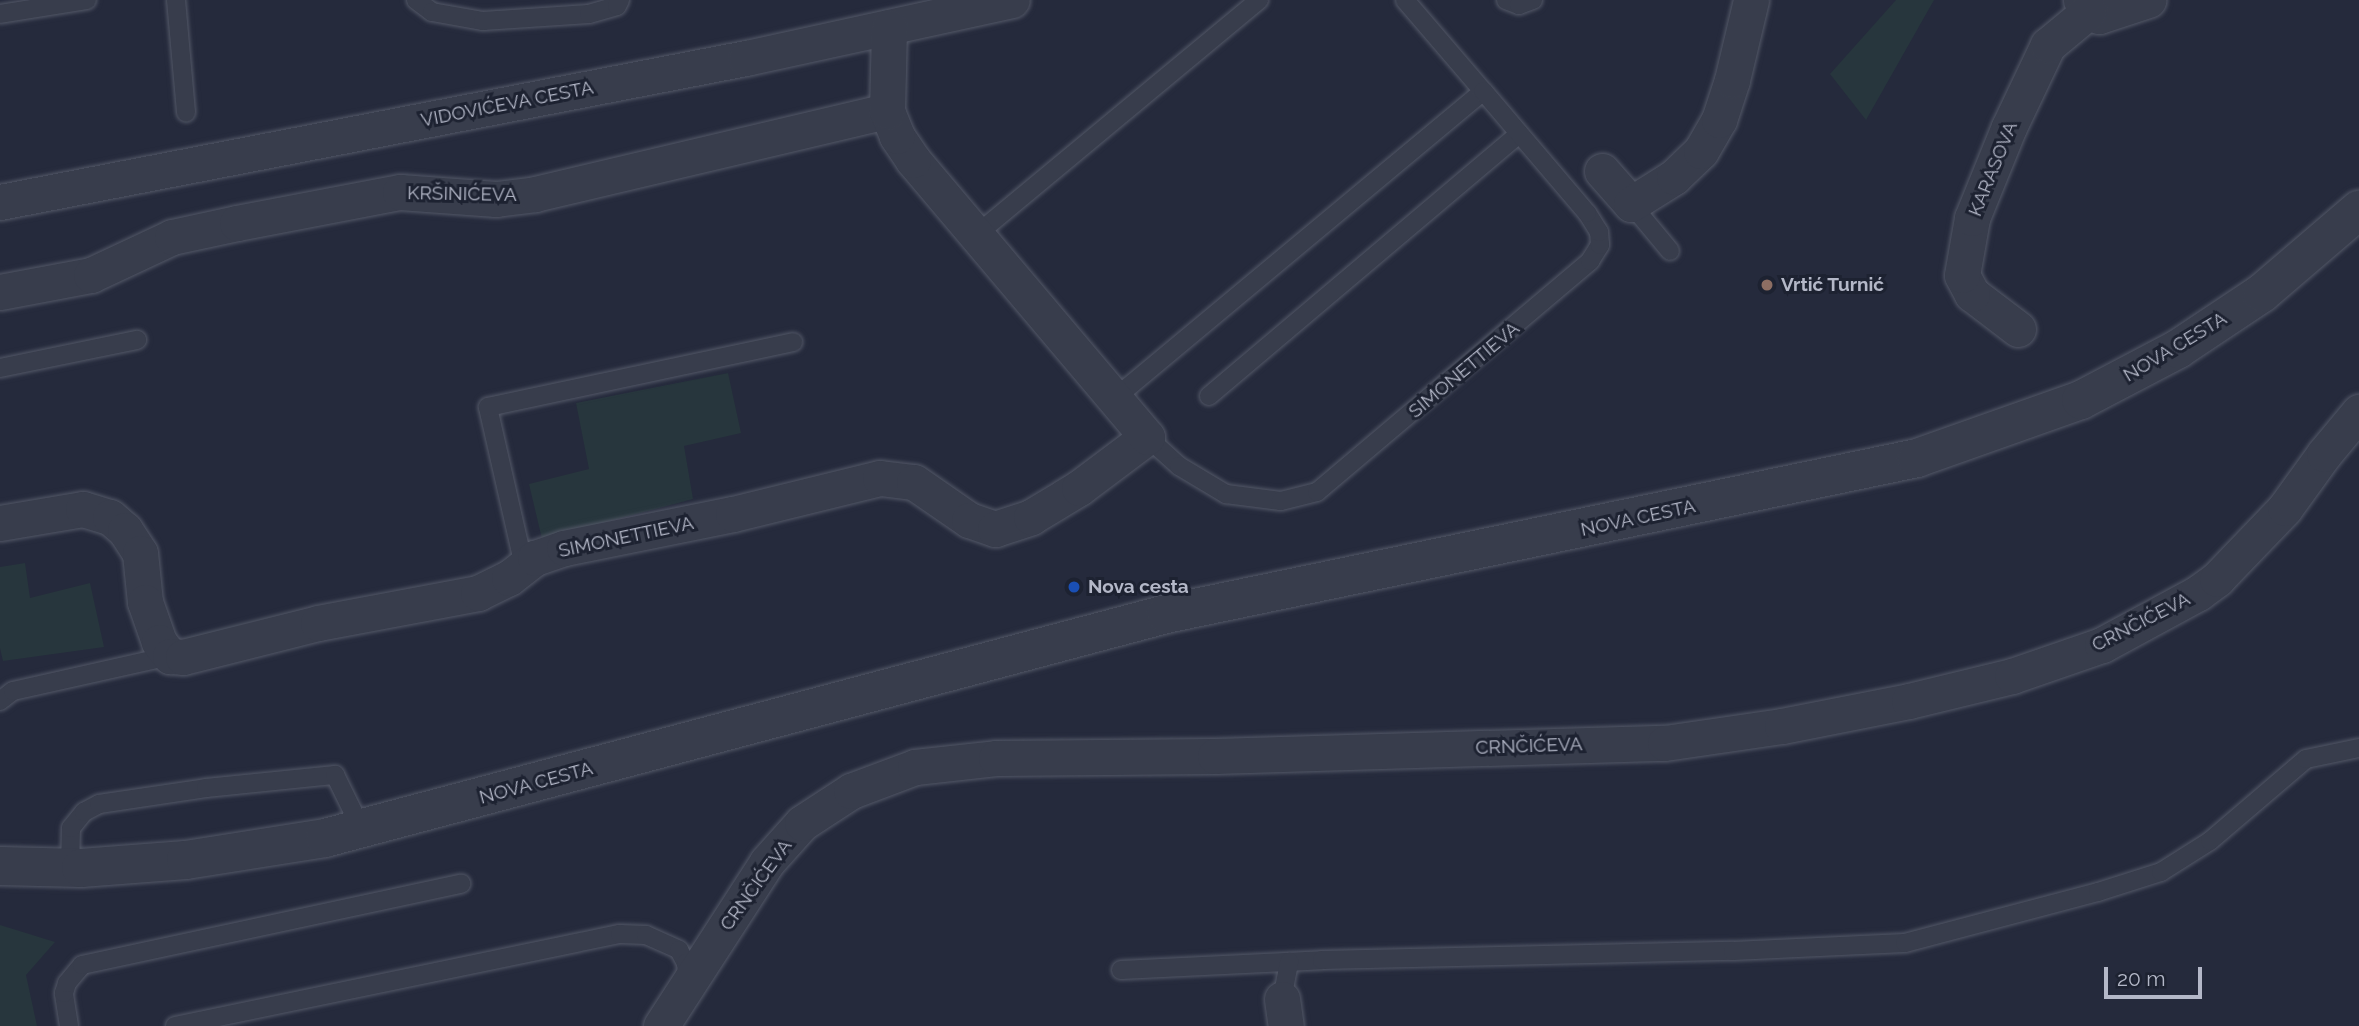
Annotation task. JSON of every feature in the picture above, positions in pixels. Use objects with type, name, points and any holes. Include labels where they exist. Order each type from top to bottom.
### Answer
[{"type":"street","name":"VIDOVIĆEVA CESTA","points":[[0,202],[746,58],[1012,0]]},
{"type":"street","points":[[1602,171],[1631,204],[1674,177],[1701,151],[1719,120],[1732,80],[1751,0]]},
{"type":"street","name":"KARASOVA","points":[[2018,329],[1972,294],[1962,275],[1972,218],[2009,127],[2048,46],[2085,5],[2099,16],[2148,0]]},
{"type":"street","name":"SIMONETTIEVA","points":[[170,656],[183,657],[318,623],[478,593],[509,578],[535,558],[564,548],[733,514],[880,478],[914,482],[969,520],[995,529],[1031,517],[1079,488],[1147,438],[913,160],[897,136],[887,111],[889,27]]},
{"type":"street","name":"KRŠINIĆEVA","points":[[0,292],[91,275],[172,237],[237,223],[400,192],[496,199],[536,194],[887,111]]},
{"type":"street","name":"NOVA CESTA","points":[[0,866],[70,867],[186,860],[271,849],[362,830],[993,657],[1166,614],[1917,458],[2081,400],[2178,349],[2262,293],[2359,210]]},
{"type":"street","name":"CRNČIĆEVA","points":[[661,1026],[767,862],[802,824],[851,791],[915,767],[996,758],[1216,756],[1665,743],[1795,723],[1909,701],[2012,676],[2102,645],[2198,593],[2244,555],[2285,508],[2359,412]]},
{"type":"street","points":[[0,523],[83,509],[110,517],[125,530],[140,553],[151,626],[170,656]]},
{"type":"lane","points":[[0,14],[87,0]]},
{"type":"lane","points":[[176,0],[186,113]]},
{"type":"lane","points":[[416,0],[432,12],[483,21],[589,14],[617,6],[620,0]]},
{"type":"lane","points":[[976,235],[1259,0]]},
{"type":"lane","name":"SIMONETTIEVA","points":[[1147,438],[1179,466],[1226,494],[1291,501],[1317,492],[1569,280],[1590,261],[1600,245],[1599,232],[1587,213],[1405,0]]},
{"type":"lane","points":[[1506,0],[1519,5],[1533,0]]},
{"type":"lane","points":[[1115,398],[1483,91]]},
{"type":"lane","points":[[1209,396],[1519,134]]},
{"type":"lane","points":[[1631,204],[1670,251]]},
{"type":"lane","points":[[0,369],[137,340]]},
{"type":"lane","points":[[524,566],[488,407],[793,342]]},
{"type":"lane","name":"SIMONETTIEVA","points":[[0,701],[13,691],[170,656]]},
{"type":"lane","points":[[1121,970],[1289,962],[1733,951],[1905,943],[2098,892],[2161,872],[2210,841],[2306,759],[2359,748]]},
{"type":"lane","points":[[70,867],[71,828],[84,812],[99,804],[206,788],[335,775],[362,830]]},
{"type":"lane","points":[[69,1026],[64,993],[66,983],[82,965],[461,884]]},
{"type":"lane","points":[[176,1026],[620,933],[646,935],[679,950],[686,963],[689,983]]},
{"type":"lane","points":[[1284,1012],[1289,962]]},
{"type":"shaded area","points":[[1896,0],[1934,0],[1866,120],[1830,74]]},
{"type":"shaded area","points":[[728,373],[741,433],[684,446],[693,499],[542,539],[529,484],[589,469],[576,403]]},
{"type":"shaded area","points":[[25,563],[30,598],[90,583],[104,647],[3,661],[0,648],[0,567]]},
{"type":"shaded area","points":[[0,925],[55,942],[26,975],[37,1026],[0,1026]]},
{"type":"place","name":"Vrtić Turnić","points":[[1767,285]]},
{"type":"place","name":"Nova cesta","points":[[1074,587]]}]
